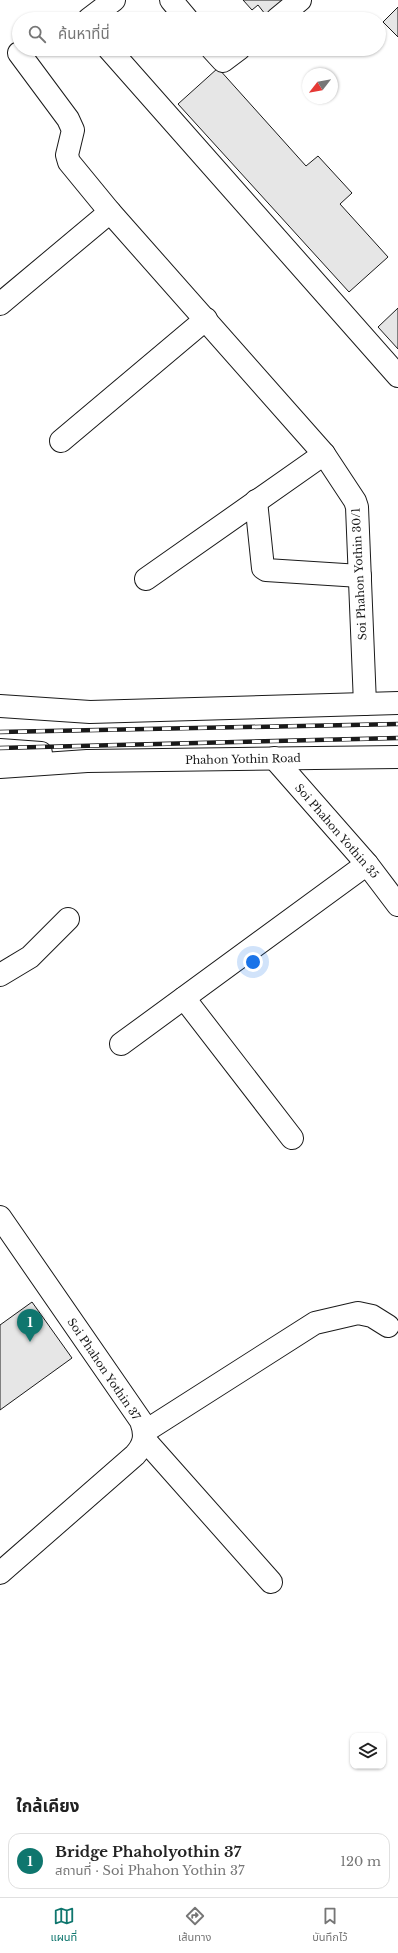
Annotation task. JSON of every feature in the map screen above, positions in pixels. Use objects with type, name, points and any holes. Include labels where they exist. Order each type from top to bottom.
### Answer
[{"type":"street","points":[[98,12],[114,0]]},
{"type":"street","points":[[171,0],[181,12]]},
{"type":"street","points":[[285,12],[300,0]]},
{"type":"street","name":"Soi Phahon Yothin 30/1","points":[[22,56],[68,119],[73,130],[67,155],[69,162],[110,212],[324,454],[357,507],[365,704]]},
{"type":"street","points":[[115,56],[398,376]]},
{"type":"street","points":[[218,56],[223,61],[230,56]]},
{"type":"street","points":[[0,304],[110,212]]},
{"type":"street","points":[[61,441],[206,319]]},
{"type":"street","points":[[146,579],[324,454]]},
{"type":"street","points":[[256,501],[263,568],[266,570],[360,576]]},
{"type":"street","points":[[0,721],[39,715],[90,712],[398,703]]},
{"type":"street","points":[[0,706],[90,712]]},
{"type":"street","name":"Phahon Yothin Road","points":[[0,750],[38,753],[87,761]]},
{"type":"street","name":"Phahon Yothin Road","points":[[0,767],[87,761],[376,757],[398,758]]},
{"type":"street","name":"Soi Phahon Yothin 35","points":[[274,758],[367,864],[398,905]]},
{"type":"street","points":[[121,1044],[367,864]]},
{"type":"street","points":[[0,975],[30,957],[68,919]]},
{"type":"street","points":[[184,998],[292,1138]]},
{"type":"street","name":"Soi Phahon Yothin 37","points":[[0,1217],[141,1421],[144,1435],[271,1582]]},
{"type":"street","points":[[0,1573],[135,1455],[142,1447],[144,1435],[315,1323],[358,1313],[372,1316],[388,1326]]},
{"type":"building","points":[[243,0],[290,0],[277,12],[264,12],[258,5],[252,10]]},
{"type":"building","points":[[398,7],[398,37],[386,25],[386,19]]},
{"type":"building","points":[[218,68],[306,166],[318,156],[352,193],[340,204],[388,257],[349,292],[178,104]]},
{"type":"building","points":[[398,308],[398,349],[378,327]]},
{"type":"building","points":[[32,1302],[72,1358],[0,1410],[0,1325]]},
{"type":"railway","points":[[0,732],[398,724]]},
{"type":"railway","points":[[0,748],[398,738]]},
{"type":"place","name":"Bridge Phaholyothin 37","points":[[30,1342]]}]
